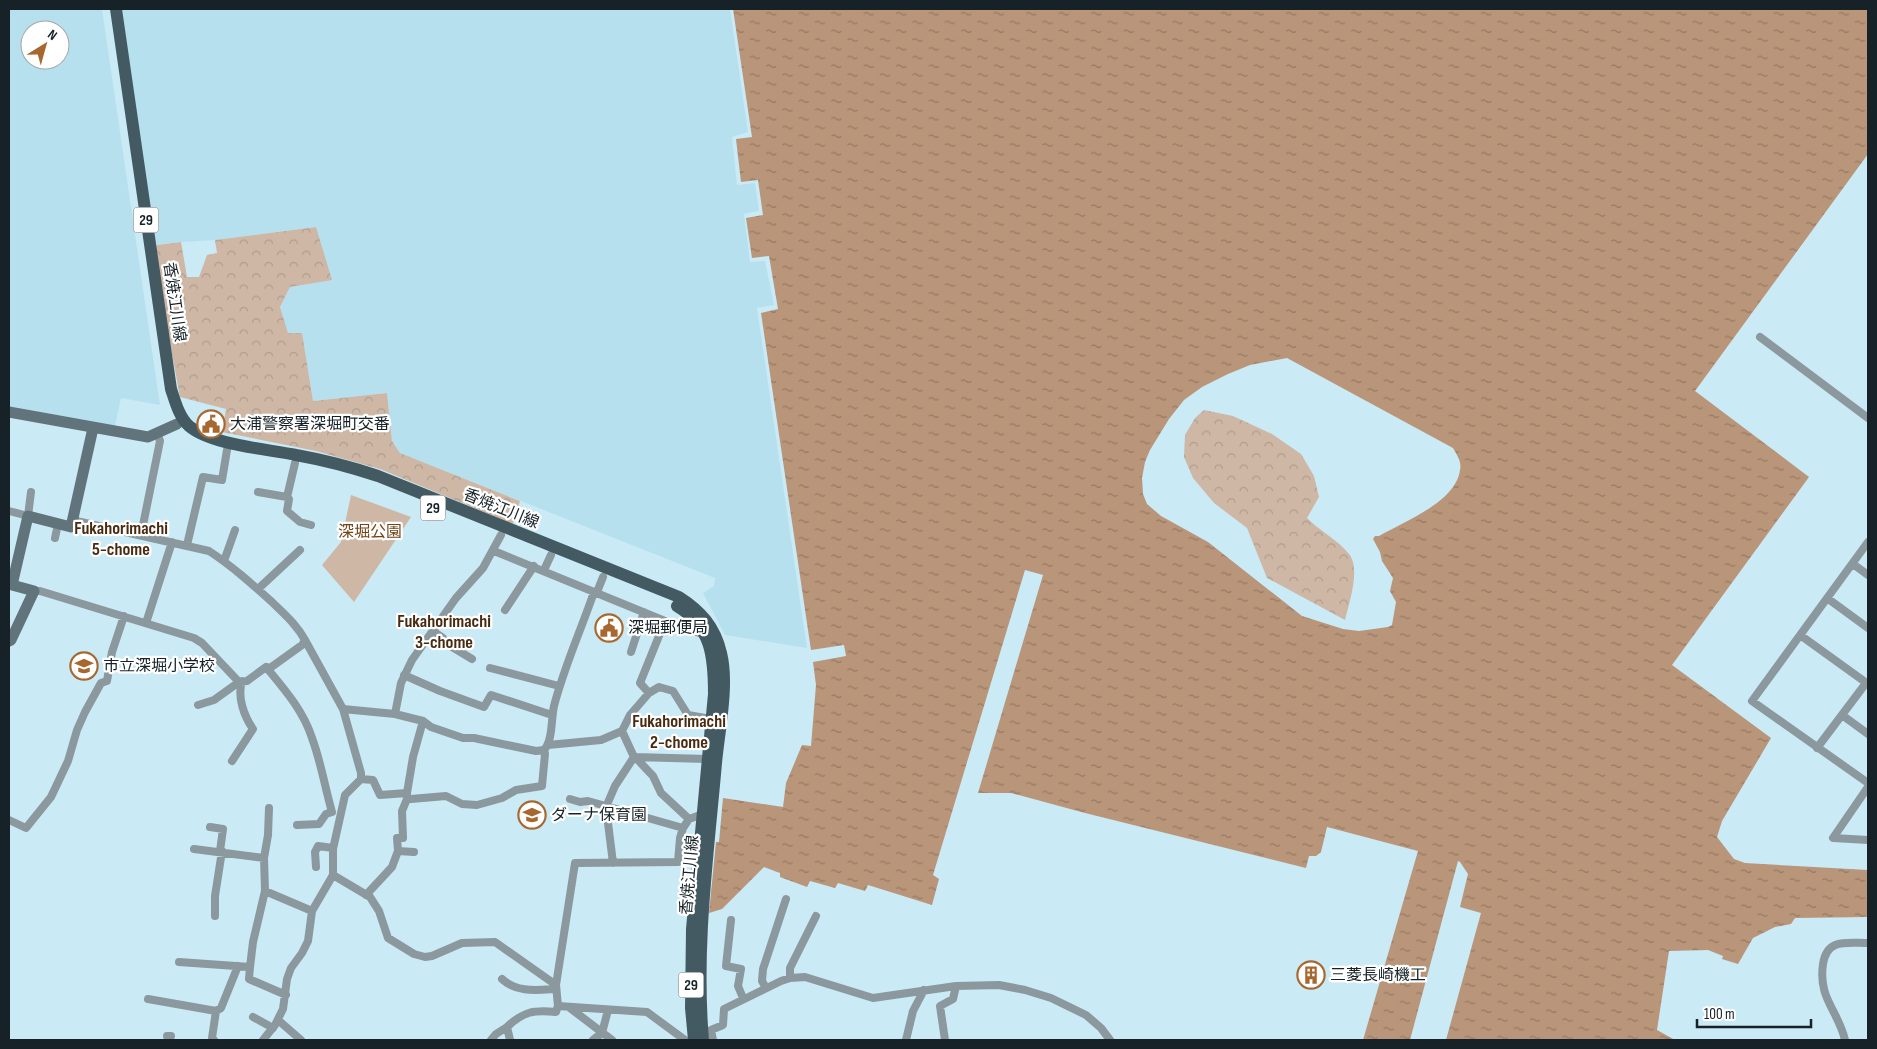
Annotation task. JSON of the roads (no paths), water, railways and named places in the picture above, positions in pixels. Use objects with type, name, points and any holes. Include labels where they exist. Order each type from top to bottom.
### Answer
[{"type":"main road","name":"香焼江川線","points":[[108,9],[163,390],[177,424],[196,440],[228,450],[294,466],[329,470],[375,484],[551,555],[602,579],[675,605],[689,608]]},
{"type":"main road","name":"香焼江川線","points":[[116,9],[171,389],[185,422],[198,432],[221,441],[296,455],[354,468],[378,476],[679,597],[722,655],[723,695],[700,882]]},
{"type":"main road","points":[[9,412],[91,434],[159,437],[177,424]]},
{"type":"main road","points":[[9,644],[34,591],[12,585],[28,516],[70,527],[91,434]]},
{"type":"main road","name":"香焼江川線","points":[[694,1040],[691,1008],[714,674],[711,641]]},
{"type":"main road","name":"香焼江川線","points":[[696,930],[703,1040]]},
{"type":"street","points":[[1760,337],[1868,418]]},
{"type":"street","points":[[141,536],[158,453],[159,437]]},
{"type":"street","points":[[187,545],[203,477],[222,480],[228,450]]},
{"type":"street","points":[[294,466],[287,497],[289,499],[287,512],[300,522],[311,525]]},
{"type":"street","points":[[9,512],[28,516],[31,492]]},
{"type":"street","points":[[258,492],[287,497]]},
{"type":"street","points":[[72,520],[187,545],[209,551],[224,561],[258,589],[290,620],[306,640],[343,709],[361,779],[345,795],[333,848],[333,875],[312,911],[308,941],[291,968],[287,979],[283,1009],[273,1028],[263,1040]]},
{"type":"street","points":[[55,538],[58,524]]},
{"type":"street","points":[[224,561],[235,530]]},
{"type":"street","points":[[395,714],[401,684],[412,660],[456,598],[483,568],[494,551],[501,535]]},
{"type":"street","points":[[146,623],[172,542]]},
{"type":"street","points":[[1868,542],[1752,701],[1868,783]]},
{"type":"street","points":[[258,589],[300,550]]},
{"type":"street","points":[[494,551],[544,570],[711,641]]},
{"type":"street","points":[[544,570],[551,555]]},
{"type":"street","points":[[1853,564],[1868,575]]},
{"type":"street","points":[[505,610],[534,566]]},
{"type":"street","points":[[361,779],[373,780],[380,795],[407,796],[422,799],[446,796],[462,804],[482,804],[516,790],[542,786],[546,748],[559,686],[594,592],[597,592],[602,579]]},
{"type":"street","points":[[34,591],[40,591],[124,616],[194,638],[202,643],[240,682],[239,692],[247,720],[254,729],[232,761]]},
{"type":"street","points":[[1827,598],[1868,628]]},
{"type":"street","points":[[631,652],[644,612]]},
{"type":"street","points":[[9,820],[26,828],[51,797],[68,761],[77,730],[85,712],[102,683],[107,681],[112,652],[124,616]]},
{"type":"street","points":[[649,693],[640,683],[665,621]]},
{"type":"street","points":[[433,631],[443,638],[444,642],[472,659]]},
{"type":"street","points":[[1800,634],[1867,683],[1817,748]]},
{"type":"street","points":[[198,705],[214,700],[266,667],[270,668],[288,656],[306,640]]},
{"type":"street","points":[[266,667],[293,700],[306,722],[312,737],[332,812],[326,814],[319,824],[297,825]]},
{"type":"street","points":[[490,668],[559,686]]},
{"type":"street","points":[[404,675],[484,707],[491,695],[552,715]]},
{"type":"street","points":[[343,709],[395,714],[423,721],[431,727],[463,738],[474,738],[536,751],[601,740],[622,731],[630,715],[649,693],[659,687],[673,691],[688,715],[711,718]]},
{"type":"street","points":[[1842,715],[1868,734]]},
{"type":"street","points":[[366,895],[392,866],[398,851],[398,838],[403,838],[402,812],[407,796],[413,757],[423,721]]},
{"type":"street","points":[[622,731],[635,757],[653,776],[661,793],[689,820]]},
{"type":"street","points":[[613,863],[606,807],[615,786],[635,757],[707,759]]},
{"type":"street","points":[[1868,787],[1832,838],[1868,840]]},
{"type":"street","points":[[570,799],[580,802],[588,801],[683,828]]},
{"type":"street","points":[[269,808],[268,835],[264,858],[265,890],[254,942],[249,979],[286,995]]},
{"type":"street","points":[[491,1040],[514,1020],[531,1011],[556,1012],[558,1006],[556,987],[575,863],[678,862],[680,838],[683,828],[689,820],[703,814]]},
{"type":"street","points":[[210,827],[223,829],[215,896],[215,916]]},
{"type":"street","points":[[316,867],[315,852],[318,846],[333,848]]},
{"type":"street","points":[[194,848],[264,858]]},
{"type":"street","points":[[398,851],[414,852]]},
{"type":"street","points":[[333,875],[370,897],[377,905],[388,938],[414,954],[425,957],[432,956],[462,943],[495,942],[537,971],[556,987]]},
{"type":"street","points":[[265,890],[312,911]]},
{"type":"street","points":[[766,988],[762,976],[763,969],[786,899]]},
{"type":"street","points":[[790,978],[790,968],[816,916]]},
{"type":"street","points":[[731,920],[726,966],[741,969],[738,986],[743,998]]},
{"type":"street","points":[[1845,1040],[1844,1034],[1824,995],[1822,975],[1824,954],[1828,948],[1836,944],[1868,943]]},
{"type":"street","points":[[179,962],[250,967]]},
{"type":"street","points":[[148,1000],[216,1010],[221,1008],[238,966]]},
{"type":"street","points":[[713,1040],[712,1030],[723,1025],[724,1009],[743,998],[790,978],[805,977],[873,998],[956,986],[999,985],[1025,990],[1051,998],[1086,1015],[1101,1028],[1110,1040]]},
{"type":"street","points":[[502,979],[510,985],[524,990],[556,987]]},
{"type":"street","points":[[945,1040],[940,1006],[953,999],[956,986]]},
{"type":"street","points":[[906,1040],[913,1011],[924,990]]},
{"type":"street","points":[[558,1006],[647,1012],[685,1040]]},
{"type":"street","points":[[570,1008],[612,1040]]},
{"type":"street","points":[[214,1040],[212,1038],[216,1010]]},
{"type":"street","points":[[593,1040],[602,1033],[608,1010]]},
{"type":"street","points":[[253,1017],[273,1028]]},
{"type":"street","points":[[278,1020],[301,1040]]},
{"type":"street","points":[[507,1027],[510,1040]]},
{"type":"water","points":[[733,9],[1868,9],[1868,154],[1695,391],[1809,477],[1672,665],[1771,738],[1722,821],[1717,837],[1734,859],[1745,863],[1868,870],[1868,917],[1795,918],[1791,924],[1775,927],[1753,938],[1738,964],[1722,959],[1723,956],[1708,950],[1669,951],[1657,1030],[1675,1040],[1446,1040],[1481,913],[1460,907],[1468,874],[1458,861],[1410,1040],[1363,1040],[1418,851],[1327,827],[1321,852],[1316,856],[1309,856],[1306,868],[1011,793],[978,793],[1043,575],[1025,570],[933,875],[939,879],[932,905],[868,885],[865,891],[838,883],[835,888],[810,881],[807,887],[780,877],[780,873],[764,867],[722,909],[709,913],[716,842],[719,842],[723,798],[783,807],[786,783],[802,745],[811,746],[816,685],[813,662],[846,656],[844,645],[811,650],[761,313],[778,309],[769,256],[752,258],[746,218],[763,215],[758,180],[741,182],[736,139],[752,137]],"holes":[[[1287,358],[1453,448],[1459,459],[1460,467],[1456,481],[1449,492],[1428,509],[1379,536],[1375,536],[1373,539],[1380,552],[1382,561],[1393,578],[1390,591],[1396,602],[1392,625],[1388,627],[1359,631],[1343,629],[1302,616],[1208,542],[1161,516],[1147,504],[1143,494],[1142,478],[1145,462],[1150,450],[1169,419],[1184,400],[1202,387],[1250,365]]]},
{"type":"place","name":"大浦警察署深堀町交番","points":[[211,424]]},
{"type":"place","name":"深堀郵便局","points":[[609,628]]},
{"type":"place","name":"市立深堀小学校","points":[[84,666]]},
{"type":"place","name":"ダーナ保育園","points":[[532,815]]},
{"type":"place","name":"三菱長崎機工","points":[[1311,975]]},
{"type":"district","name":"Fukahorimachi 5-chome","points":[[121,538]]},
{"type":"district","name":"Fukahorimachi 3-chome","points":[[444,631]]},
{"type":"district","name":"Fukahorimachi 2-chome","points":[[679,731]]},
{"type":"park label","name":"深堀公園","points":[[370,532]]}]
